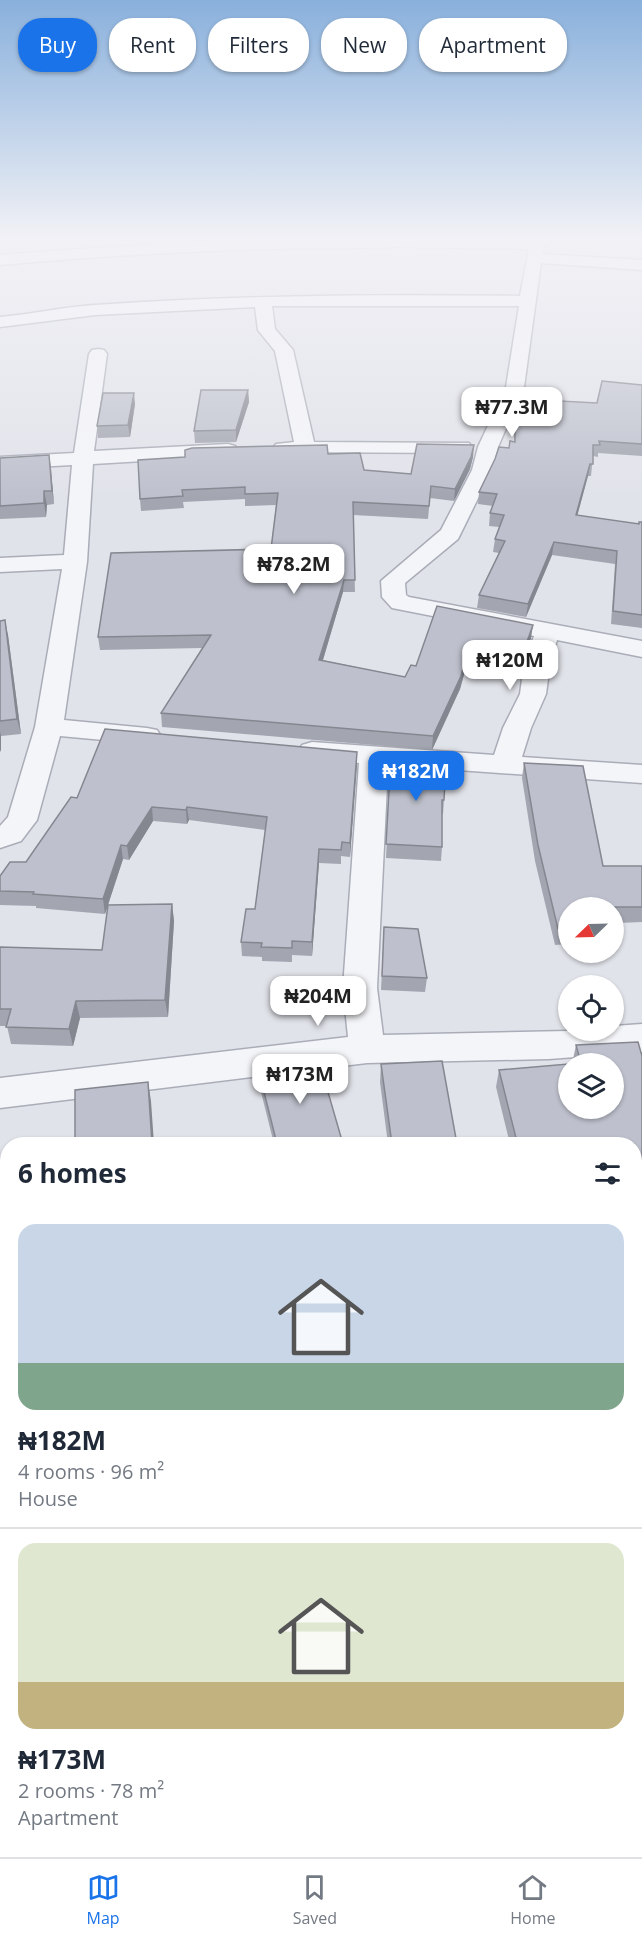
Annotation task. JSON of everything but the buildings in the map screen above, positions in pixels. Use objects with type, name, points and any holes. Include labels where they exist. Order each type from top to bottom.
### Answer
[{"type":"street","points":[[266,325],[267,330],[284,350],[305,448]]},
{"type":"street","points":[[523,325],[515,387],[488,447],[482,470],[450,534],[393,581],[394,597],[401,603],[642,649]]},
{"type":"street","points":[[0,838],[10,834],[22,820],[49,727],[75,562],[83,459],[99,354]]},
{"type":"street","points":[[0,463],[256,449],[488,447]]},
{"type":"street","points":[[0,565],[75,562]]},
{"type":"street","points":[[505,765],[517,728],[533,694],[537,664],[548,630]]},
{"type":"street","points":[[49,727],[175,739]]},
{"type":"street","points":[[292,750],[642,774]]},
{"type":"street","points":[[367,1049],[360,988],[374,757]]},
{"type":"street","points":[[0,1093],[367,1049],[549,1045],[642,1038]]}]
